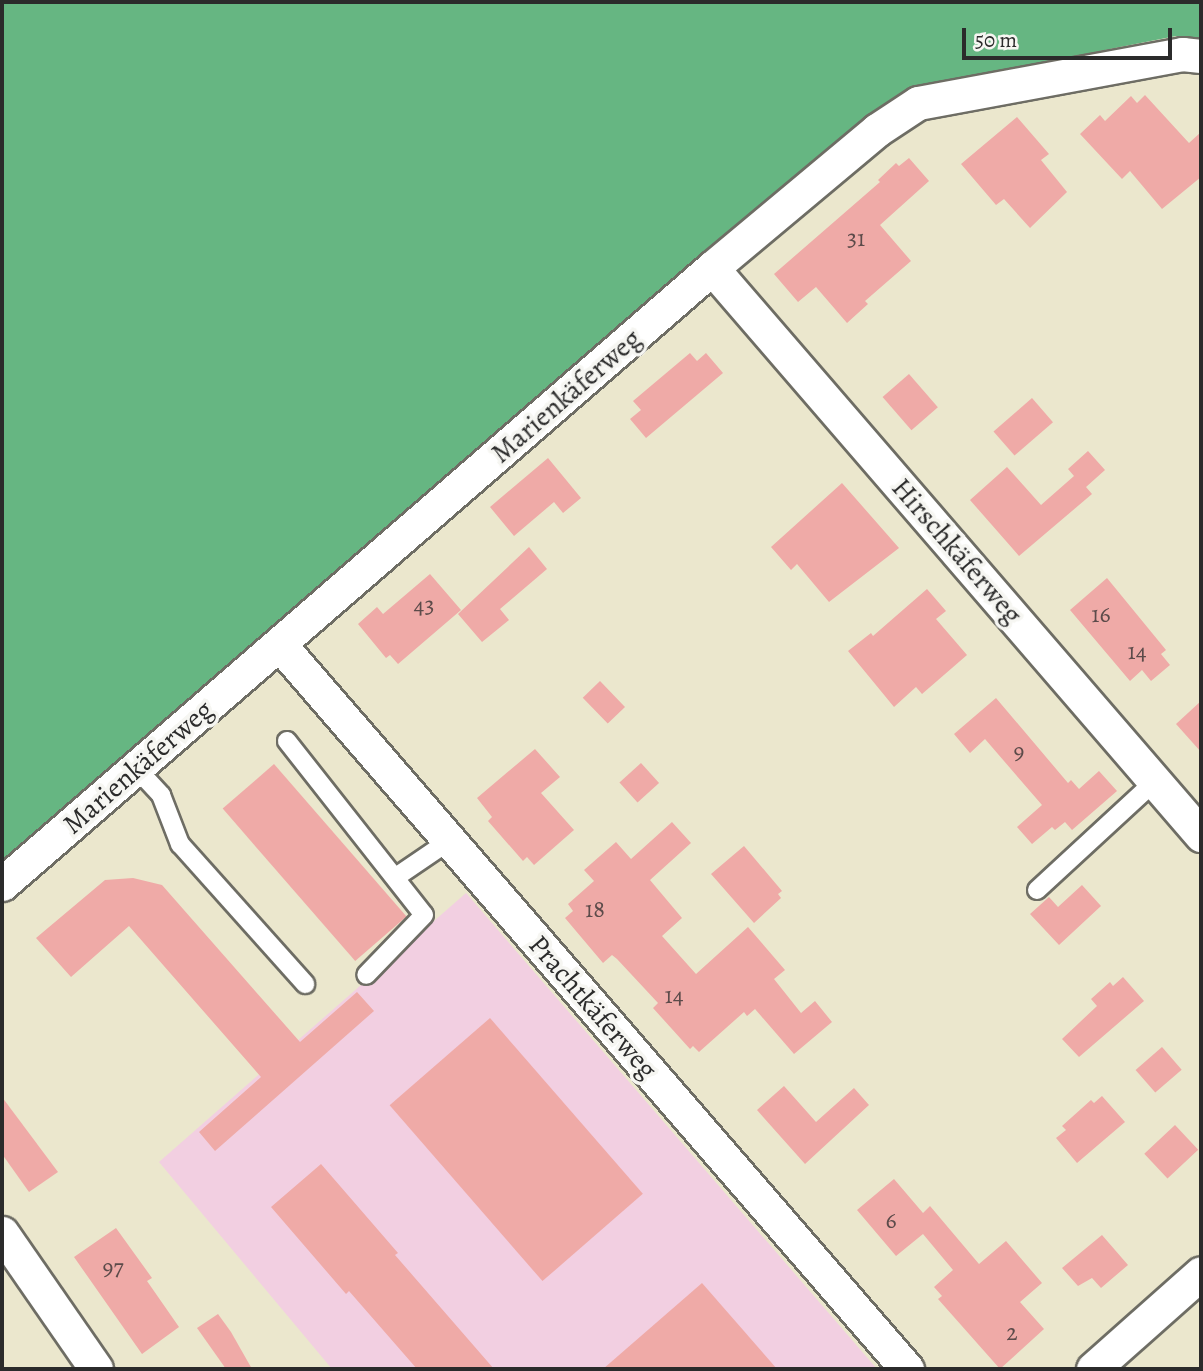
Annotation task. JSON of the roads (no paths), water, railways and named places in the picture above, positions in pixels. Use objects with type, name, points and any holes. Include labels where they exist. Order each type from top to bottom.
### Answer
[{"type":"street","name":"Marienkäferweg","points":[[2,884],[712,268],[877,130],[918,103],[1182,54],[1201,56]]},
{"type":"street","name":"Hirschkäferweg","points":[[712,268],[1201,835]]},
{"type":"street","name":"Prachtkäferweg","points":[[280,645],[907,1369]]},
{"type":"street","points":[[2,1233],[96,1369]]},
{"type":"street","points":[[1093,1369],[1201,1273]]},
{"type":"lane","points":[[287,741],[424,915],[366,975]]},
{"type":"lane","points":[[136,768],[161,795],[180,844],[305,984]]},
{"type":"lane","points":[[1037,890],[1155,781]]},
{"type":"lane","points":[[396,877],[449,841]]}]
